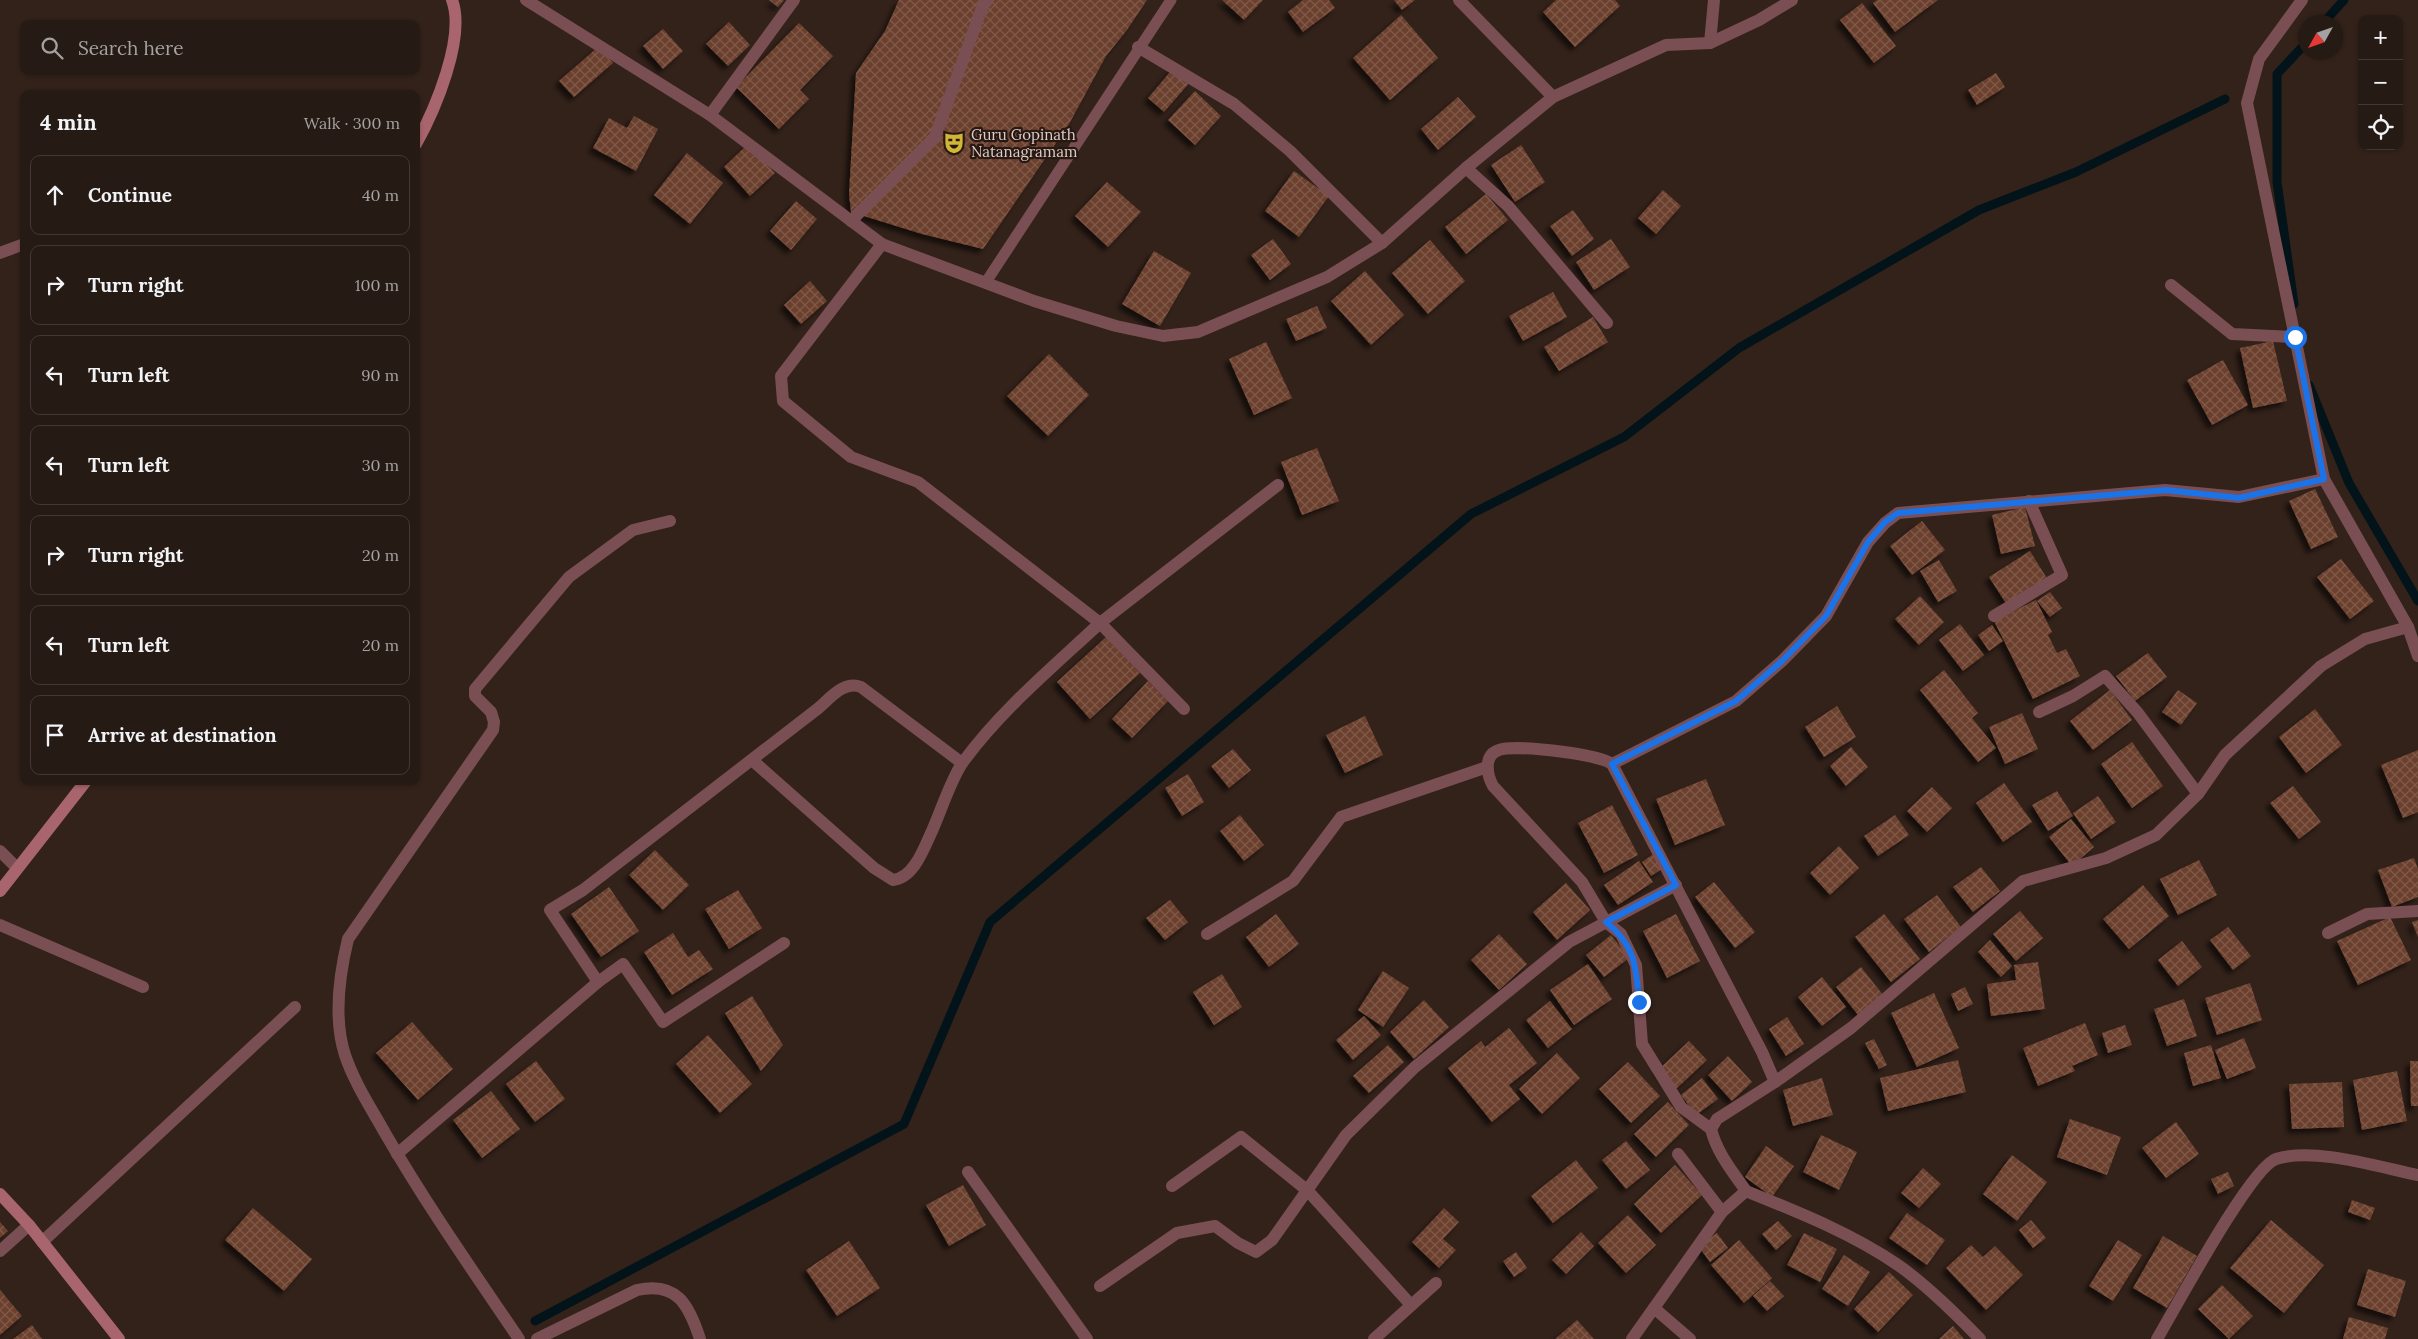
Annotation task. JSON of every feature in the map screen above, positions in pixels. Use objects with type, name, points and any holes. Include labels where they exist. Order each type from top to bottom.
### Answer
[{"type":"street","points":[[420,135],[448,70],[456,35],[454,0]]},
{"type":"street","points":[[526,0],[710,115],[882,244],[1034,300],[1116,326],[1163,336],[1198,332],[1327,277],[1382,243],[1466,168],[1553,97],[1666,45],[1710,42],[1759,20],[1792,0]]},
{"type":"street","points":[[710,115],[794,0]]},
{"type":"street","points":[[851,221],[935,137],[983,6],[988,0]]},
{"type":"street","points":[[1459,0],[1553,97]]},
{"type":"street","points":[[1710,42],[1714,0]]},
{"type":"street","points":[[2302,0],[2259,59],[2247,103],[2324,479],[2408,627],[2418,656]]},
{"type":"street","points":[[1138,46],[1234,104],[1290,152],[1382,243]]},
{"type":"street","points":[[1466,168],[1508,206],[1607,323]]},
{"type":"street","points":[[882,244],[781,376],[783,401],[851,457],[918,482],[1100,623],[1184,709]]},
{"type":"street","points":[[0,253],[20,246]]},
{"type":"street","points":[[2171,285],[2232,334],[2295,337]]},
{"type":"street","points":[[1612,764],[1736,701],[1782,661],[1826,616],[1868,542],[1885,522],[1898,513],[2166,490],[2239,498],[2324,479]]},
{"type":"street","points":[[752,760],[874,868],[893,880],[900,880],[908,873],[920,856],[962,763],[1011,706],[1100,623],[1278,485]]},
{"type":"street","points":[[1994,616],[2062,575],[2029,501]]},
{"type":"street","points":[[520,1339],[417,1188],[371,1108],[345,1055],[340,1025],[339,978],[348,939],[493,730],[493,717],[475,696],[475,689],[569,577],[633,530],[670,521]]},
{"type":"street","points":[[1711,1129],[1717,1119],[1775,1082],[1851,1028],[2023,881],[2106,858],[2156,835],[2198,794],[2225,755],[2321,666],[2365,639],[2408,627]]},
{"type":"street","points":[[2039,712],[2073,696],[2105,676],[2138,713],[2198,794]]},
{"type":"street","points":[[598,982],[550,910],[583,890],[844,687],[852,685],[861,688],[962,763]]},
{"type":"street","points":[[1775,1082],[1762,1052],[1612,764],[1606,759],[1580,753],[1500,749],[1489,759],[1487,767],[1493,786],[1582,882],[1606,922],[1621,934],[1636,965],[1642,1044],[1681,1107],[1711,1129],[1720,1153],[1746,1191],[1820,1221],[1898,1265],[1949,1307],[1980,1339]]},
{"type":"street","points":[[1207,934],[1293,881],[1341,817],[1487,767]]},
{"type":"street","points":[[0,891],[83,785]]},
{"type":"street","points":[[0,850],[17,868]]},
{"type":"street","points":[[1100,1286],[1177,1233],[1215,1226],[1238,1243],[1256,1252],[1272,1240],[1346,1135],[1414,1067],[1568,942],[1676,885]]},
{"type":"street","points":[[2328,933],[2367,914],[2418,911]]},
{"type":"street","points":[[0,925],[143,987]]},
{"type":"street","points":[[397,1154],[598,982],[622,964],[663,1022],[784,944]]},
{"type":"street","points":[[42,1242],[295,1007]]},
{"type":"street","points":[[1172,1186],[1241,1137],[1308,1191],[1411,1305]]},
{"type":"street","points":[[1678,1154],[1722,1212]]},
{"type":"street","points":[[2157,1339],[2230,1213],[2258,1175],[2274,1160],[2313,1154],[2418,1176]]},
{"type":"street","points":[[968,1172],[1088,1339]]},
{"type":"street","points":[[1632,1339],[1722,1212],[1746,1191]]},
{"type":"street","points":[[0,1194],[29,1225],[119,1339]]},
{"type":"street","points":[[0,1251],[29,1225]]},
{"type":"street","points":[[1374,1339],[1436,1283]]},
{"type":"street","points":[[537,1339],[637,1290],[654,1286],[667,1290],[681,1298],[692,1314],[700,1339]]},
{"type":"street","points":[[1654,1308],[1690,1339]]},
{"type":"lane","points":[[986,282],[1138,46],[1171,0]]},
{"type":"building","points":[[769,0],[784,0],[778,7]]},
{"type":"building","name":"Guru Gopinath Natanagramam","points":[[899,0],[1147,0],[1127,30],[1106,56],[1069,124],[983,249],[922,234],[851,212],[849,194],[856,73],[885,31]]},
{"type":"building","points":[[1222,0],[1263,0],[1244,20]]},
{"type":"building","points":[[1303,0],[1329,0],[1335,8],[1303,32],[1288,12]]},
{"type":"building","points":[[1394,0],[1415,0],[1402,10]]},
{"type":"building","points":[[1556,0],[1615,0],[1620,6],[1575,47],[1543,12]]},
{"type":"building","points":[[1877,0],[1938,0],[1895,32],[1873,3]]},
{"type":"building","points":[[1862,3],[1896,46],[1874,63],[1840,20]]},
{"type":"building","points":[[1401,15],[1438,58],[1390,100],[1353,58]]},
{"type":"building","points":[[729,22],[750,45],[728,66],[706,44]]},
{"type":"building","points":[[799,23],[833,56],[800,90],[809,99],[779,129],[736,87]]},
{"type":"building","points":[[663,29],[683,51],[663,69],[643,46]]},
{"type":"building","points":[[598,47],[613,63],[574,97],[559,81]]},
{"type":"building","points":[[1175,66],[1191,81],[1164,112],[1148,98]]},
{"type":"building","points":[[1996,73],[2005,87],[1977,105],[1968,90]]},
{"type":"building","points":[[1195,91],[1221,116],[1195,145],[1168,120]]},
{"type":"building","points":[[1458,97],[1476,117],[1438,150],[1421,129]]},
{"type":"building","points":[[634,116],[658,129],[636,171],[593,148],[609,118],[627,128]]},
{"type":"building","points":[[748,144],[775,173],[750,196],[724,167]]},
{"type":"building","points":[[1521,145],[1545,182],[1515,202],[1491,165]]},
{"type":"building","points":[[687,153],[723,183],[690,224],[654,195]]},
{"type":"building","points":[[1294,171],[1329,196],[1299,237],[1265,211]]},
{"type":"building","points":[[1107,182],[1141,212],[1108,247],[1075,216]]},
{"type":"building","points":[[1663,190],[1681,206],[1656,234],[1638,218]]},
{"type":"building","points":[[1486,194],[1508,220],[1466,254],[1445,227]]},
{"type":"building","points":[[796,201],[817,219],[791,250],[770,231]]},
{"type":"building","points":[[1573,210],[1594,239],[1572,256],[1550,226]]},
{"type":"building","points":[[1273,239],[1291,264],[1270,280],[1251,255]]},
{"type":"building","points":[[1611,239],[1630,267],[1594,290],[1576,262]]},
{"type":"building","points":[[1430,240],[1465,281],[1428,314],[1392,273]]},
{"type":"building","points":[[1154,251],[1191,273],[1160,326],[1122,304]]},
{"type":"building","points":[[1365,271],[1404,315],[1371,345],[1331,301]]},
{"type":"building","points":[[810,281],[827,301],[801,324],[784,305]]},
{"type":"building","points":[[1553,292],[1567,317],[1523,341],[1509,316]]},
{"type":"building","points":[[1317,306],[1327,328],[1296,341],[1286,319]]},
{"type":"building","points":[[1593,317],[1608,342],[1559,371],[1544,347]]},
{"type":"building","points":[[2273,341],[2287,401],[2253,408],[2240,348]]},
{"type":"building","points":[[1266,342],[1292,398],[1254,415],[1229,359]]},
{"type":"building","points":[[1049,354],[1089,395],[1048,436],[1007,396]]},
{"type":"building","points":[[2223,360],[2248,405],[2212,425],[2187,380]]},
{"type":"building","points":[[1317,448],[1339,501],[1302,515],[1281,462]]},
{"type":"building","points":[[2315,489],[2338,537],[2311,549],[2289,501]]},
{"type":"building","points":[[2025,507],[2035,546],[2001,554],[1992,515]]},
{"type":"building","points":[[1922,521],[1945,550],[1912,575],[1890,546]]},
{"type":"building","points":[[2030,551],[2048,580],[2007,605],[1989,577]]},
{"type":"building","points":[[2341,559],[2374,601],[2350,619],[2317,577]]},
{"type":"building","points":[[1939,560],[1957,591],[1938,602],[1920,571]]},
{"type":"building","points":[[2050,592],[2062,608],[2050,617],[2037,601]]},
{"type":"building","points":[[1920,596],[1944,622],[1919,645],[1895,619]]},
{"type":"building","points":[[2036,600],[2052,632],[2048,635],[2057,653],[2066,649],[2080,676],[2033,699],[1994,621]]},
{"type":"building","points":[[1960,624],[1984,655],[1963,671],[1939,640]]},
{"type":"building","points":[[1992,625],[2003,641],[1989,651],[1978,635]]},
{"type":"building","points":[[1107,636],[1140,673],[1090,719],[1057,682]]},
{"type":"building","points":[[2148,653],[2167,677],[2135,701],[2116,676]]},
{"type":"building","points":[[1944,670],[1978,713],[1972,718],[1996,748],[1978,762],[1920,690]]},
{"type":"building","points":[[1148,681],[1168,701],[1132,738],[1112,719]]},
{"type":"building","points":[[2110,690],[2132,720],[2093,750],[2070,721]]},
{"type":"building","points":[[2178,690],[2197,703],[2181,725],[2162,712]]},
{"type":"building","points":[[1837,706],[1856,737],[1824,757],[1805,727]]},
{"type":"building","points":[[2315,709],[2342,745],[2306,773],[2279,737]]},
{"type":"building","points":[[2022,713],[2038,749],[2005,764],[1989,727]]},
{"type":"building","points":[[1365,716],[1383,755],[1345,773],[1326,735]]},
{"type":"building","points":[[2132,742],[2163,786],[2132,808],[2101,764]]},
{"type":"building","points":[[1851,747],[1868,767],[1846,786],[1830,766]]},
{"type":"building","points":[[1233,749],[1251,770],[1229,788],[1211,766]]},
{"type":"building","points":[[2418,750],[2418,812],[2403,818],[2381,765]]},
{"type":"building","points":[[1188,774],[1204,802],[1182,816],[1165,788]]},
{"type":"building","points":[[1706,779],[1725,825],[1675,845],[1656,799]]},
{"type":"building","points":[[2004,783],[2032,822],[2003,842],[1976,803]]},
{"type":"building","points":[[2293,786],[2321,822],[2299,839],[2270,803]]},
{"type":"building","points":[[1932,787],[1952,808],[1927,832],[1907,811]]},
{"type":"building","points":[[2057,791],[2073,816],[2048,831],[2032,805]]},
{"type":"building","points":[[2098,796],[2116,822],[2091,839],[2073,813]]},
{"type":"building","points":[[1612,805],[1638,855],[1604,873],[1578,823]]},
{"type":"building","points":[[1240,815],[1264,845],[1244,861],[1220,831]]},
{"type":"building","points":[[1895,815],[1909,835],[1878,856],[1864,836]]},
{"type":"building","points":[[2071,819],[2094,847],[2072,866],[2049,837]]},
{"type":"building","points":[[1839,846],[1859,868],[1830,895],[1810,873]]},
{"type":"building","points":[[655,850],[689,885],[663,910],[629,875]]},
{"type":"building","points":[[1656,852],[1665,867],[1651,876],[1642,862]]},
{"type":"building","points":[[2414,858],[2418,869],[2418,897],[2392,907],[2378,870]]},
{"type":"building","points":[[2199,860],[2217,895],[2178,915],[2160,879]]},
{"type":"building","points":[[1639,861],[1653,882],[1618,905],[1604,885]]},
{"type":"building","points":[[1981,867],[2000,891],[1973,912],[1953,887]]},
{"type":"building","points":[[1714,882],[1755,932],[1735,948],[1695,897]]},
{"type":"building","points":[[1566,883],[1590,910],[1557,940],[1533,912]]},
{"type":"building","points":[[2143,885],[2169,916],[2129,949],[2103,919]]},
{"type":"building","points":[[609,887],[639,931],[601,957],[571,914]]},
{"type":"building","points":[[738,890],[762,928],[729,949],[705,909]]},
{"type":"building","points":[[1937,895],[1961,927],[1929,952],[1904,919]]},
{"type":"building","points":[[1170,900],[1188,922],[1165,940],[1146,918]]},
{"type":"building","points":[[2020,911],[2043,938],[2016,961],[1993,934]]},
{"type":"building","points":[[1276,914],[1299,944],[1269,967],[1246,937]]},
{"type":"building","points":[[1676,914],[1700,961],[1667,978],[1643,931]]},
{"type":"building","points":[[1884,914],[1920,959],[1891,982],[1855,937]]},
{"type":"building","points":[[2390,917],[2411,960],[2358,985],[2337,941]]},
{"type":"building","points":[[2418,920],[2418,937],[2412,922]]},
{"type":"building","points":[[2228,927],[2251,956],[2233,970],[2210,940]]},
{"type":"building","points":[[673,933],[688,957],[699,950],[713,969],[672,995],[644,952]]},
{"type":"building","points":[[1499,934],[1527,964],[1499,990],[1471,960]]},
{"type":"building","points":[[1611,935],[1629,958],[1604,977],[1586,955]]},
{"type":"building","points":[[1990,940],[2012,966],[2001,977],[1978,952]]},
{"type":"building","points":[[2182,941],[2202,967],[2178,986],[2158,960]]},
{"type":"building","points":[[2038,962],[2045,1009],[1991,1016],[1987,984],[2016,980],[2014,965]]},
{"type":"building","points":[[1588,964],[1612,999],[1574,1025],[1550,990]]},
{"type":"building","points":[[1861,967],[1883,995],[1858,1015],[1836,987]]},
{"type":"building","points":[[1383,971],[1409,988],[1383,1027],[1358,1010]]},
{"type":"building","points":[[1222,974],[1242,1007],[1214,1025],[1193,992]]},
{"type":"building","points":[[1822,977],[1846,1007],[1822,1026],[1798,997]]},
{"type":"building","points":[[2250,983],[2262,1020],[2217,1035],[2205,998]]},
{"type":"building","points":[[1965,987],[1973,1004],[1958,1011],[1951,994]]},
{"type":"building","points":[[1934,993],[1959,1048],[1917,1067],[1891,1013]]},
{"type":"building","points":[[752,996],[783,1045],[761,1071],[725,1013]]},
{"type":"building","points":[[2184,999],[2197,1036],[2167,1046],[2154,1009]]},
{"type":"building","points":[[1424,1000],[1449,1027],[1414,1059],[1390,1032]]},
{"type":"building","points":[[1550,1001],[1572,1029],[1548,1048],[1526,1020]]},
{"type":"building","points":[[1364,1016],[1381,1035],[1353,1060],[1336,1040]]},
{"type":"building","points":[[1787,1017],[1804,1044],[1786,1056],[1769,1029]]},
{"type":"building","points":[[412,1022],[453,1069],[418,1100],[376,1053]]},
{"type":"building","points":[[2085,1023],[2098,1055],[2072,1066],[2075,1071],[2038,1086],[2023,1048]]},
{"type":"building","points":[[2125,1025],[2132,1045],[2108,1053],[2102,1033]]},
{"type":"building","points":[[1509,1028],[1537,1063],[1509,1085],[1520,1099],[1492,1122],[1448,1068],[1481,1041],[1485,1047]]},
{"type":"building","points":[[708,1035],[752,1084],[720,1113],[676,1064]]},
{"type":"building","points":[[2244,1038],[2256,1068],[2227,1079],[2215,1050]]},
{"type":"building","points":[[1874,1039],[1887,1065],[1879,1069],[1865,1043]]},
{"type":"building","points":[[1689,1041],[1707,1060],[1676,1089],[1658,1070]]},
{"type":"building","points":[[1388,1045],[1404,1062],[1369,1093],[1353,1076]]},
{"type":"building","points":[[2211,1045],[2221,1078],[2193,1086],[2184,1053]]},
{"type":"building","points":[[1557,1053],[1580,1078],[1542,1114],[1519,1089]]},
{"type":"building","points":[[1728,1056],[1752,1082],[1732,1101],[1708,1075]]},
{"type":"building","points":[[1958,1060],[1966,1092],[1888,1111],[1880,1078]]},
{"type":"building","points":[[536,1061],[565,1099],[535,1122],[506,1084]]},
{"type":"building","points":[[2410,1061],[2418,1061],[2418,1106],[2411,1106]]},
{"type":"building","points":[[1628,1062],[1660,1096],[1631,1123],[1599,1089]]},
{"type":"building","points":[[2397,1071],[2407,1121],[2362,1130],[2353,1080]]},
{"type":"building","points":[[1702,1078],[1718,1099],[1696,1115],[1681,1095]]},
{"type":"building","points":[[1822,1078],[1833,1115],[1793,1126],[1783,1090]]},
{"type":"building","points":[[2342,1082],[2344,1127],[2292,1129],[2289,1084]]},
{"type":"building","points":[[491,1091],[520,1129],[482,1158],[453,1120]]},
{"type":"building","points":[[1668,1102],[1689,1125],[1656,1157],[1634,1134]]},
{"type":"building","points":[[2070,1119],[2121,1137],[2107,1175],[2057,1157]]},
{"type":"building","points":[[2176,1122],[2199,1154],[2166,1178],[2142,1148]]},
{"type":"building","points":[[1821,1135],[1857,1152],[1839,1190],[1803,1172]]},
{"type":"building","points":[[1626,1141],[1650,1170],[1626,1189],[1602,1160]]},
{"type":"building","points":[[1766,1146],[1794,1166],[1772,1197],[1745,1177]]},
{"type":"building","points":[[2012,1155],[2047,1182],[2017,1221],[1983,1194]]},
{"type":"building","points":[[1576,1160],[1598,1188],[1553,1223],[1531,1196]]},
{"type":"building","points":[[1675,1165],[1702,1195],[1661,1233],[1634,1204]]},
{"type":"building","points":[[1923,1168],[1941,1184],[1919,1208],[1901,1193]]},
{"type":"building","points":[[2228,1172],[2234,1186],[2218,1194],[2211,1179]]},
{"type":"building","points":[[963,1185],[986,1225],[949,1246],[926,1205]]},
{"type":"building","points":[[2352,1200],[2375,1208],[2370,1220],[2348,1212]]},
{"type":"building","points":[[253,1208],[312,1259],[284,1291],[225,1240]]},
{"type":"building","points":[[1444,1208],[1459,1222],[1443,1239],[1456,1250],[1439,1268],[1412,1242]]},
{"type":"building","points":[[1907,1213],[1945,1240],[1927,1265],[1889,1238]]},
{"type":"building","points":[[1628,1215],[1656,1245],[1626,1273],[1598,1243]]},
{"type":"building","points":[[2031,1220],[2046,1238],[2033,1248],[2019,1230]]},
{"type":"building","points":[[2271,1220],[2324,1265],[2284,1313],[2230,1268]]},
{"type":"building","points":[[1778,1221],[1792,1236],[1776,1250],[1762,1234]]},
{"type":"building","points":[[0,1222],[8,1231],[0,1238]]},
{"type":"building","points":[[1581,1232],[1594,1246],[1566,1274],[1552,1260]]},
{"type":"building","points":[[1717,1233],[1728,1248],[1710,1262],[1699,1247]]},
{"type":"building","points":[[1804,1233],[1837,1249],[1820,1282],[1787,1265]]},
{"type":"building","points":[[2163,1236],[2197,1256],[2167,1308],[2133,1288]]},
{"type":"building","points":[[1739,1240],[1772,1278],[1744,1303],[1711,1265]]},
{"type":"building","points":[[2118,1240],[2142,1255],[2113,1301],[2089,1286]]},
{"type":"building","points":[[849,1241],[880,1288],[837,1316],[806,1270]]},
{"type":"building","points":[[1971,1245],[1983,1257],[1995,1246],[2023,1275],[1986,1310],[1946,1268]]},
{"type":"building","points":[[1516,1252],[1527,1268],[1514,1277],[1503,1261]]},
{"type":"building","points":[[1844,1255],[1870,1272],[1848,1306],[1822,1289]]},
{"type":"building","points":[[2368,1269],[2406,1281],[2395,1317],[2357,1305]]},
{"type":"building","points":[[1889,1272],[1913,1295],[1878,1332],[1854,1309]]},
{"type":"building","points":[[1770,1281],[1784,1296],[1767,1311],[1753,1296]]},
{"type":"building","points":[[2222,1285],[2253,1316],[2229,1339],[2198,1309]]},
{"type":"building","points":[[0,1290],[22,1316],[0,1335]]},
{"type":"building","points":[[2349,1317],[2388,1328],[2385,1339],[2343,1339]]},
{"type":"building","points":[[1577,1320],[1594,1339],[1555,1339]]},
{"type":"building","points":[[32,1325],[42,1339],[13,1339]]},
{"type":"building","points":[[1953,1326],[1964,1339],[1939,1339]]},
{"type":"waterway","points":[[2330,15],[2344,0]]},
{"type":"waterway","points":[[2294,304],[2277,182],[2277,74],[2298,52]]},
{"type":"waterway","points":[[535,1321],[904,1124],[990,922],[1471,514],[1624,437],[1739,348],[1979,210],[2076,172],[2225,99]]},
{"type":"waterway","points":[[2309,385],[2349,483],[2418,601]]},
{"type":"place","name":"Guru Gopinath Natanagramam","points":[[954,143]]},
{"type":"route","points":[[1639,1002],[1636,965],[1621,934],[1606,922],[1676,885],[1619,773],[1612,764],[1736,701],[1782,661],[1826,616],[1868,542],[1885,522],[1898,513],[2166,490],[2239,498],[2324,479],[2295,337]]}]
